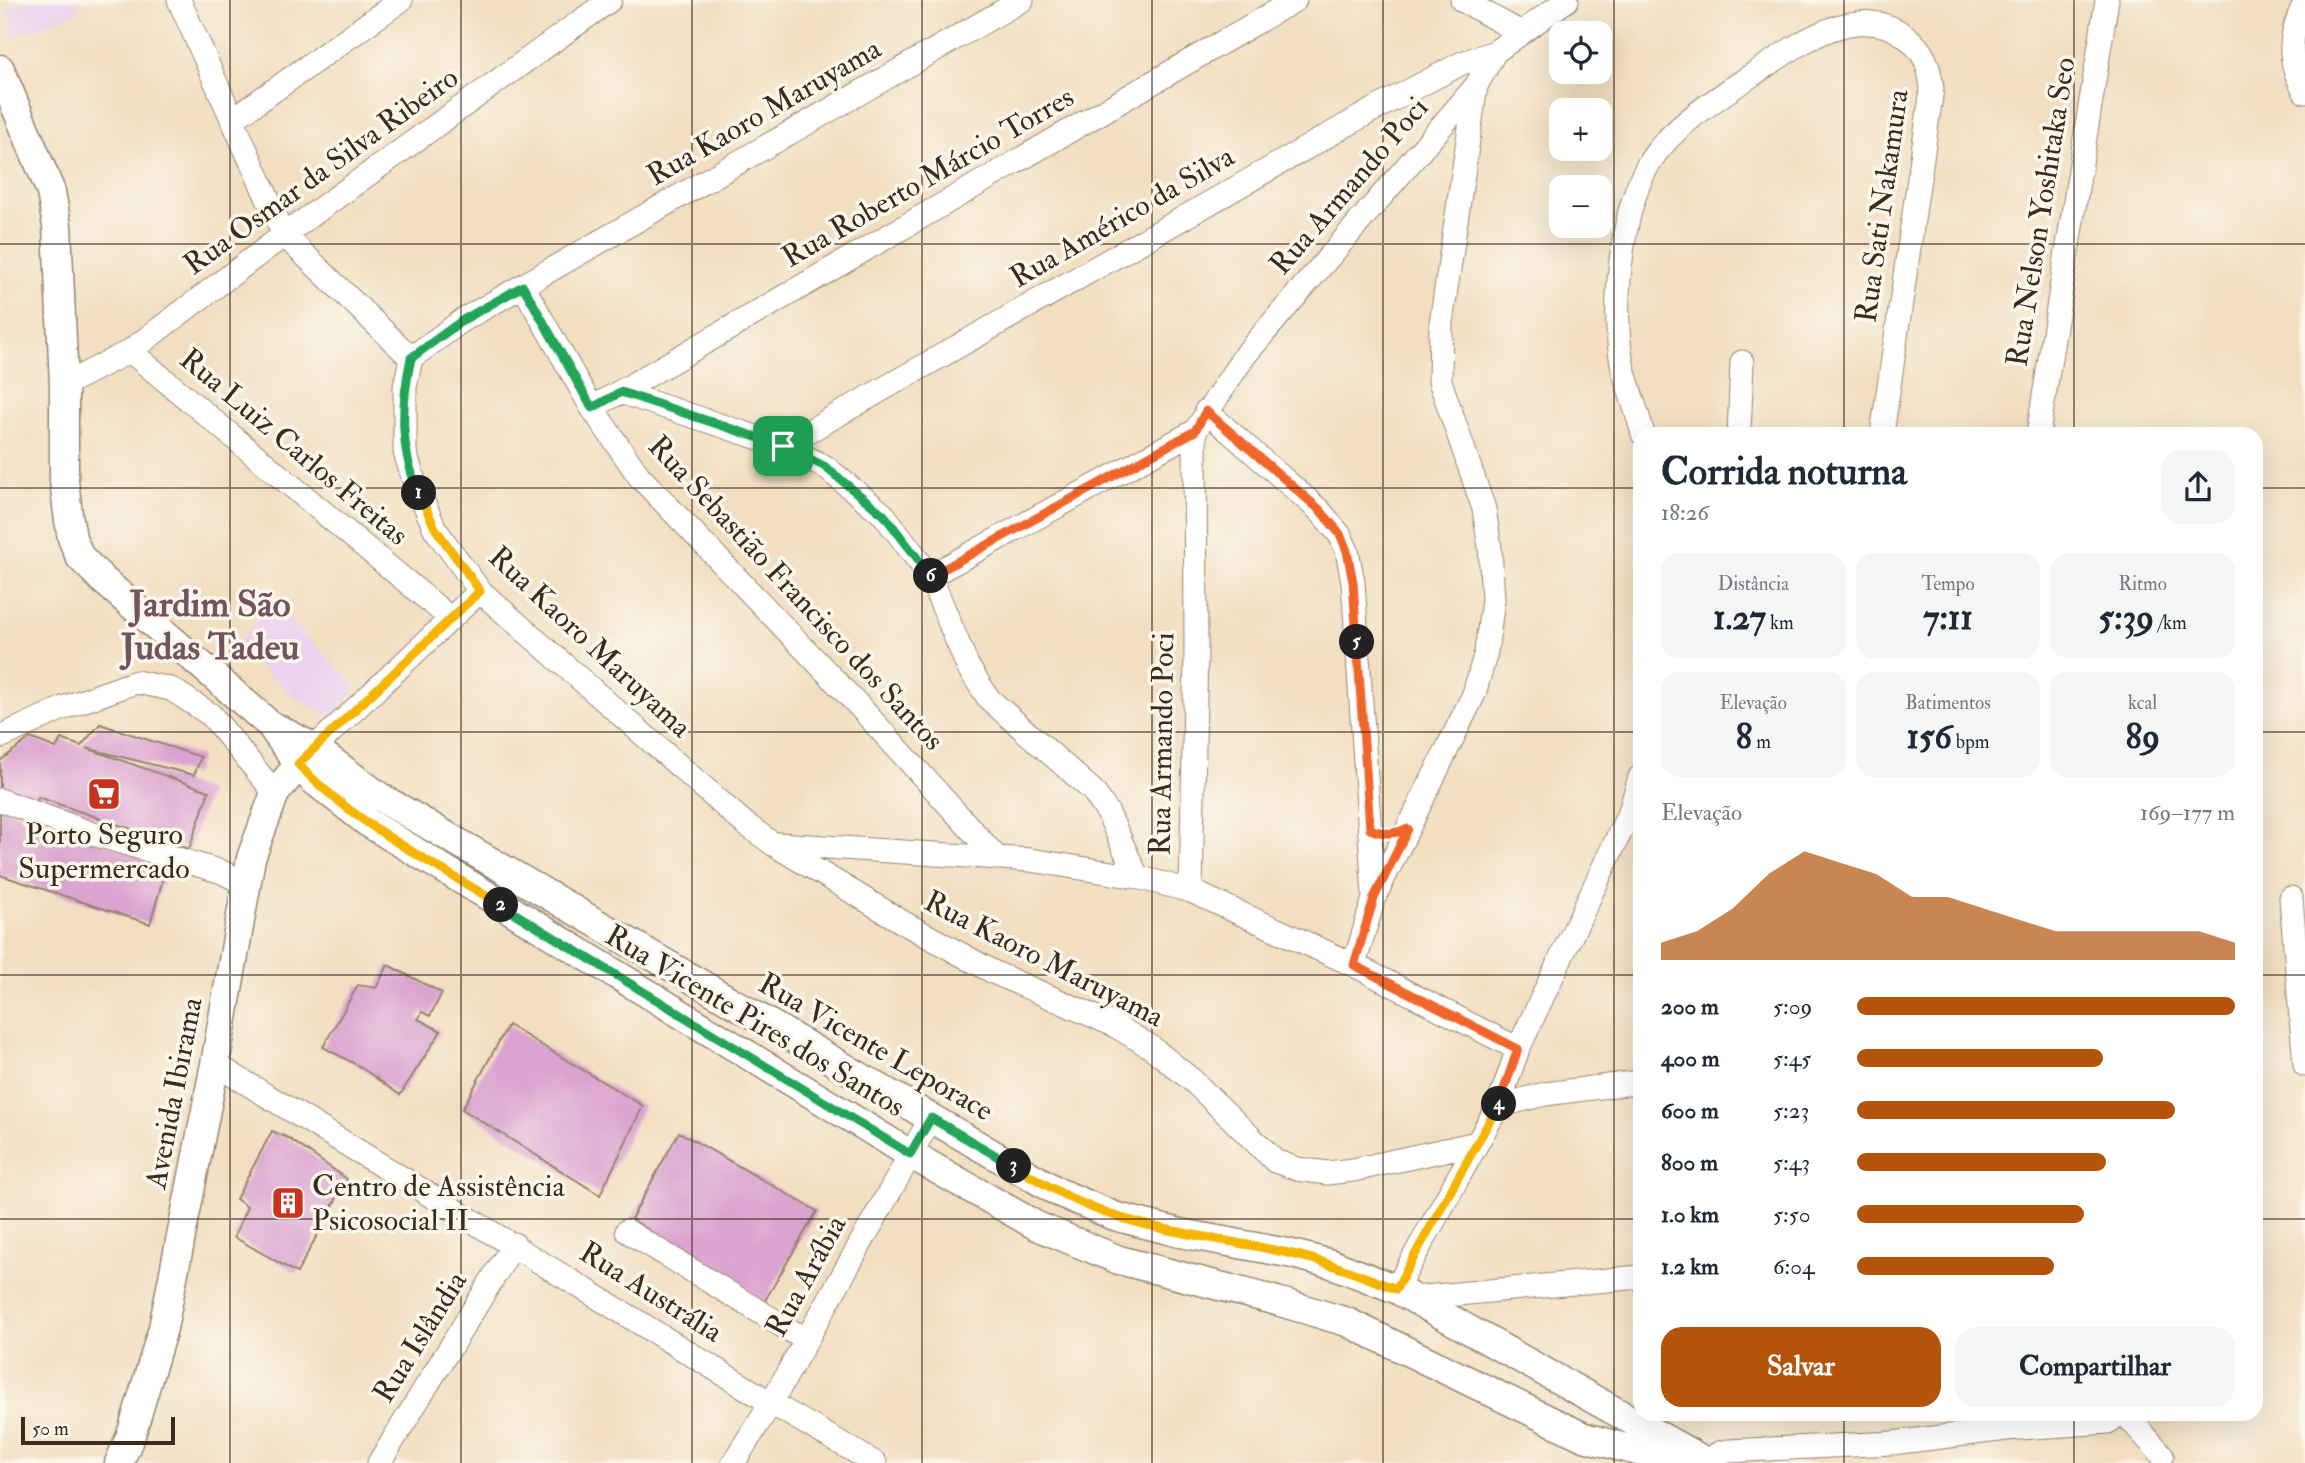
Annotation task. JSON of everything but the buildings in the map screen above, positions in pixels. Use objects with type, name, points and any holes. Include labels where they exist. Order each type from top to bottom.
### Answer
[{"type":"main road","name":"Rua Vicente Leporace","points":[[0,69],[51,192],[57,226],[64,385],[64,480],[72,538],[80,557],[306,756],[1058,1192],[1114,1216],[1181,1233],[1288,1253],[1332,1265],[1405,1293],[1706,1463]]},
{"type":"main road","name":"Avenida Ibirama","points":[[119,1463],[131,1435],[163,1328],[215,1064],[251,858],[275,793],[306,756]]},
{"type":"main road","name":"Rua Vicente Pires dos Santos","points":[[306,756],[312,779],[367,822],[910,1154],[1037,1226],[1104,1255],[1347,1322],[1584,1437],[1674,1463]]},
{"type":"main road","points":[[1584,1437],[1600,1434],[1603,1430],[1607,1420],[1604,1405]]},
{"type":"street","points":[[179,0],[284,235],[411,358]]},
{"type":"street","points":[[232,120],[401,0]]},
{"type":"street","name":"Rua Osmar da Silva Ribeiro","points":[[64,385],[130,351],[284,235],[610,0]]},
{"type":"street","name":"Rua Kaoro Maruyama","points":[[1022,0],[463,320],[411,358],[405,387],[405,452],[414,481],[435,528],[480,591],[714,798],[773,844],[904,923],[995,973],[1114,1025],[1151,1047],[1193,1082],[1275,1161],[1297,1169],[1327,1173],[1353,1170],[1478,1143]]},
{"type":"street","name":"Rua Roberto Márcio Torres","points":[[592,408],[1295,0]]},
{"type":"street","points":[[1462,0],[1521,33]]},
{"type":"street","name":"Rua Armando Poci","points":[[930,576],[1200,421],[1245,355],[1476,86],[1495,52],[1567,0]]},
{"type":"street","name":"Rua Nelson Yoshitaka Seo","points":[[2039,427],[2107,0]]},
{"type":"street","points":[[2305,3],[2295,23],[2291,49],[2296,76],[2305,92]]},
{"type":"street","name":"Rua Sati Nakamura","points":[[1641,427],[1623,366],[1618,326],[1619,269],[1629,217],[1648,165],[1671,137],[1716,100],[1815,34],[1841,23],[1871,20],[1893,26],[1917,44],[1929,65],[1932,89],[1883,427]]},
{"type":"street","name":"Rua Américo da Silva","points":[[783,446],[1371,111],[1462,63],[1495,52]]},
{"type":"street","points":[[1354,965],[1374,898],[1474,694],[1486,652],[1493,600],[1490,548],[1484,509],[1440,381],[1440,323],[1476,86]]},
{"type":"street","name":"Rua Sebastião Francisco dos Santos","points":[[523,286],[592,408],[639,476],[859,706],[997,858]]},
{"type":"street","name":"Rua Luiz Carlos Freitas","points":[[130,351],[450,618]]},
{"type":"street","points":[[1739,427],[1742,362]]},
{"type":"street","points":[[621,392],[783,446],[824,466],[875,506],[930,576],[968,667],[989,699],[1093,791],[1108,813],[1137,877]]},
{"type":"street","points":[[1200,421],[1320,510],[1340,534],[1347,551],[1353,582],[1374,898]]},
{"type":"street","name":"Rua Armando Poci","points":[[1191,891],[1200,421]]},
{"type":"street","points":[[306,756],[480,591]]},
{"type":"street","points":[[0,737],[63,708],[136,682],[171,689],[211,715],[275,793]]},
{"type":"street","points":[[0,800],[90,833],[222,873],[246,884]]},
{"type":"street","points":[[1633,801],[1518,1049],[1498,1106],[1405,1293],[1633,1277]]},
{"type":"street","points":[[1370,829],[1383,834],[1396,834],[1408,829]]},
{"type":"street","points":[[773,844],[1053,863],[1137,877],[1191,891],[1354,965],[1518,1049]]},
{"type":"street","points":[[2291,898],[2305,1065]]},
{"type":"street","name":"Rua Austrália","points":[[215,1064],[771,1403],[875,1463]]},
{"type":"street","points":[[1498,1106],[1545,1094],[1633,1083]]},
{"type":"street","name":"Rua Arábia","points":[[733,1463],[771,1403],[931,1118]]},
{"type":"street","points":[[627,1231],[806,1340]]},
{"type":"street","name":"Rua Islândia","points":[[379,1463],[514,1244]]},
{"type":"street","points":[[1706,1463],[1728,1451],[1892,1443],[2081,1421]]},
{"type":"street","points":[[2123,1421],[2162,1455]]},
{"type":"shaded area","points":[[26,0],[76,0],[81,11],[14,37],[7,9]]},
{"type":"shaded area","points":[[271,602],[357,686],[332,718],[296,698],[235,647]]},
{"type":"place","name":"Porto Seguro Supermercado","points":[[104,794]]},
{"type":"place","name":"Centro de Assistência Psicosocial II","points":[[288,1203]]},
{"type":"district","name":"Jardim São Judas Tadeu","points":[[210,626]]},
{"type":"route","points":[[523,286],[592,408],[621,392],[783,446],[824,466],[855,489],[884,515],[930,576],[1195,431],[1206,411],[1320,510],[1340,534],[1347,551],[1353,582],[1370,829],[1383,834],[1396,834],[1408,829],[1374,898],[1354,965],[1518,1049],[1498,1106],[1396,1289],[1332,1265],[1288,1253],[1181,1233],[1114,1216],[1058,1192],[931,1118],[910,1154],[367,822],[312,779],[298,764],[480,591],[435,528],[414,481],[405,452],[405,387],[411,358],[463,320],[523,286]]}]
